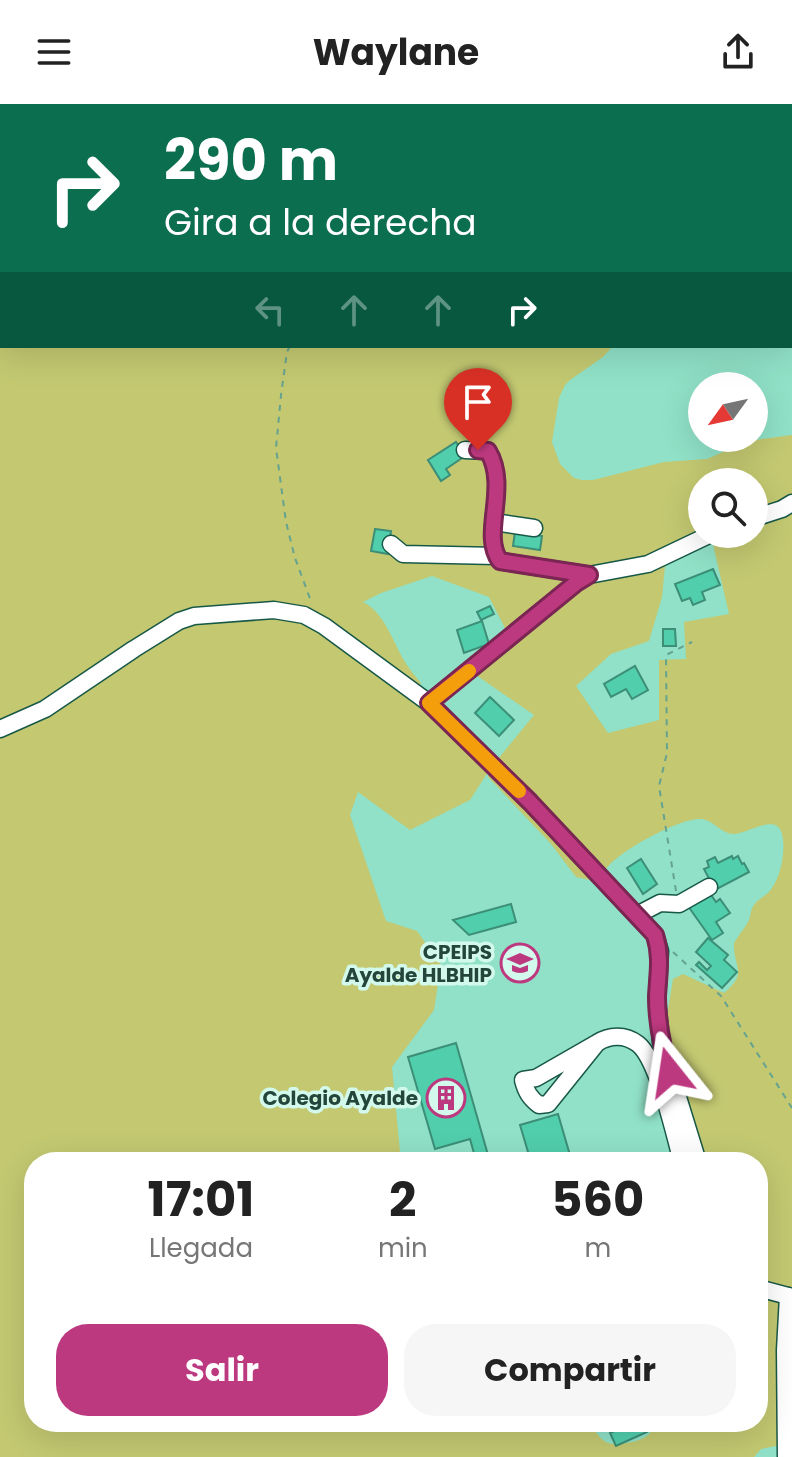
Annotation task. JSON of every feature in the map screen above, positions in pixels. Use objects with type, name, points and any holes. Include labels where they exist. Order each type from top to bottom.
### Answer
[{"type":"street","points":[[465,450],[488,451],[495,462],[497,480],[492,533],[494,552],[500,561],[589,575],[648,564],[688,545]]},
{"type":"street","points":[[768,514],[792,503]]},
{"type":"street","points":[[494,522],[534,528]]},
{"type":"street","points":[[391,544],[403,554],[497,556]]},
{"type":"street","points":[[429,703],[589,575]]},
{"type":"street","points":[[0,729],[45,709],[134,649],[179,621],[194,616],[274,610],[304,615],[320,624],[429,703],[530,802],[655,935],[660,951],[657,999],[661,1042],[695,1152]]},
{"type":"street","points":[[637,915],[660,903],[679,904],[709,887]]},
{"type":"street","points":[[597,1043],[607,1037],[624,1037],[638,1044],[647,1055],[679,1152]]},
{"type":"street","points":[[777,1293],[785,1350],[786,1457]]},
{"type":"path","points":[[289,348],[276,448],[286,522],[295,558],[320,624]]},
{"type":"path","points":[[679,904],[659,786],[667,753],[666,655],[692,642]]},
{"type":"path","points":[[655,935],[721,996],[792,1108]]},
{"type":"green space","points":[[0,348],[611,348],[570,380],[559,398],[552,442],[560,464],[574,478],[582,480],[664,462],[707,459],[723,452],[768,452],[768,438],[792,435],[792,1457],[776,1446],[761,1449],[754,1457],[0,1457]],"holes":[[[688,468],[768,468],[768,548],[714,548],[729,614],[684,622],[686,659],[659,660],[659,720],[608,733],[576,686],[611,654],[649,641],[662,597],[666,556],[689,548]],[[432,576],[489,597],[508,634],[473,673],[534,715],[489,770],[414,691],[421,683],[377,613],[363,602]],[[488,772],[488,777],[551,844],[576,877],[604,883],[605,871],[621,855],[649,838],[692,820],[701,819],[734,834],[768,824],[779,828],[782,834],[783,855],[775,883],[753,907],[748,922],[734,943],[738,975],[732,986],[724,993],[683,974],[673,979],[659,1065],[687,1152],[768,1152],[768,1432],[650,1432],[646,1437],[622,1444],[603,1440],[596,1432],[24,1432],[24,1152],[400,1152],[392,1067],[434,1010],[441,965],[417,931],[386,921],[350,815],[358,792],[410,830],[470,800]]]},
{"type":"building","points":[[456,442],[465,456],[446,469],[450,475],[441,481],[428,460]]},
{"type":"building","points":[[375,529],[391,531],[388,554],[371,551]]},
{"type":"building","points":[[515,532],[542,536],[540,550],[513,546]]},
{"type":"building","points":[[713,569],[720,585],[702,592],[705,600],[693,605],[690,598],[682,601],[675,584]]},
{"type":"building","points":[[490,606],[494,614],[481,620],[477,612]]},
{"type":"building","points":[[482,621],[489,644],[464,653],[457,630]]},
{"type":"building","points":[[663,629],[675,629],[676,646],[663,646]]},
{"type":"building","points":[[635,666],[648,690],[632,699],[626,689],[611,697],[604,684]]},
{"type":"building","points":[[490,697],[514,720],[499,736],[475,713]]},
{"type":"building","points":[[732,856],[733,859],[738,856],[749,872],[715,890],[704,869],[709,867],[707,861],[715,857],[718,863]]},
{"type":"building","points":[[641,859],[657,884],[643,894],[627,868]]},
{"type":"building","points":[[709,892],[716,902],[720,899],[730,913],[716,922],[723,933],[712,940],[688,906]]},
{"type":"building","points":[[511,904],[516,922],[469,935],[453,920]]},
{"type":"building","points":[[708,938],[728,955],[724,960],[737,972],[722,988],[696,965],[699,962],[707,970],[711,966],[696,952]]},
{"type":"building","name":"Colegio Ayalde","points":[[456,1043],[487,1152],[474,1152],[470,1139],[435,1149],[408,1057]]},
{"type":"building","points":[[558,1114],[569,1152],[528,1152],[520,1125]]},
{"type":"building","points":[[612,1432],[647,1432],[616,1446]]},
{"type":"slow traffic","points":[[469,671],[429,703],[519,791]]},
{"type":"place","name":"CPEIPS Ayalde HLBHIP","points":[[520,963]]},
{"type":"place","name":"Colegio Ayalde","points":[[446,1098]]},
{"type":"route","points":[[478,450],[488,451],[495,462],[497,504],[492,533],[494,552],[500,561],[589,575],[429,703],[530,802],[655,935],[660,951],[657,999],[661,1042],[670,1072]]}]
